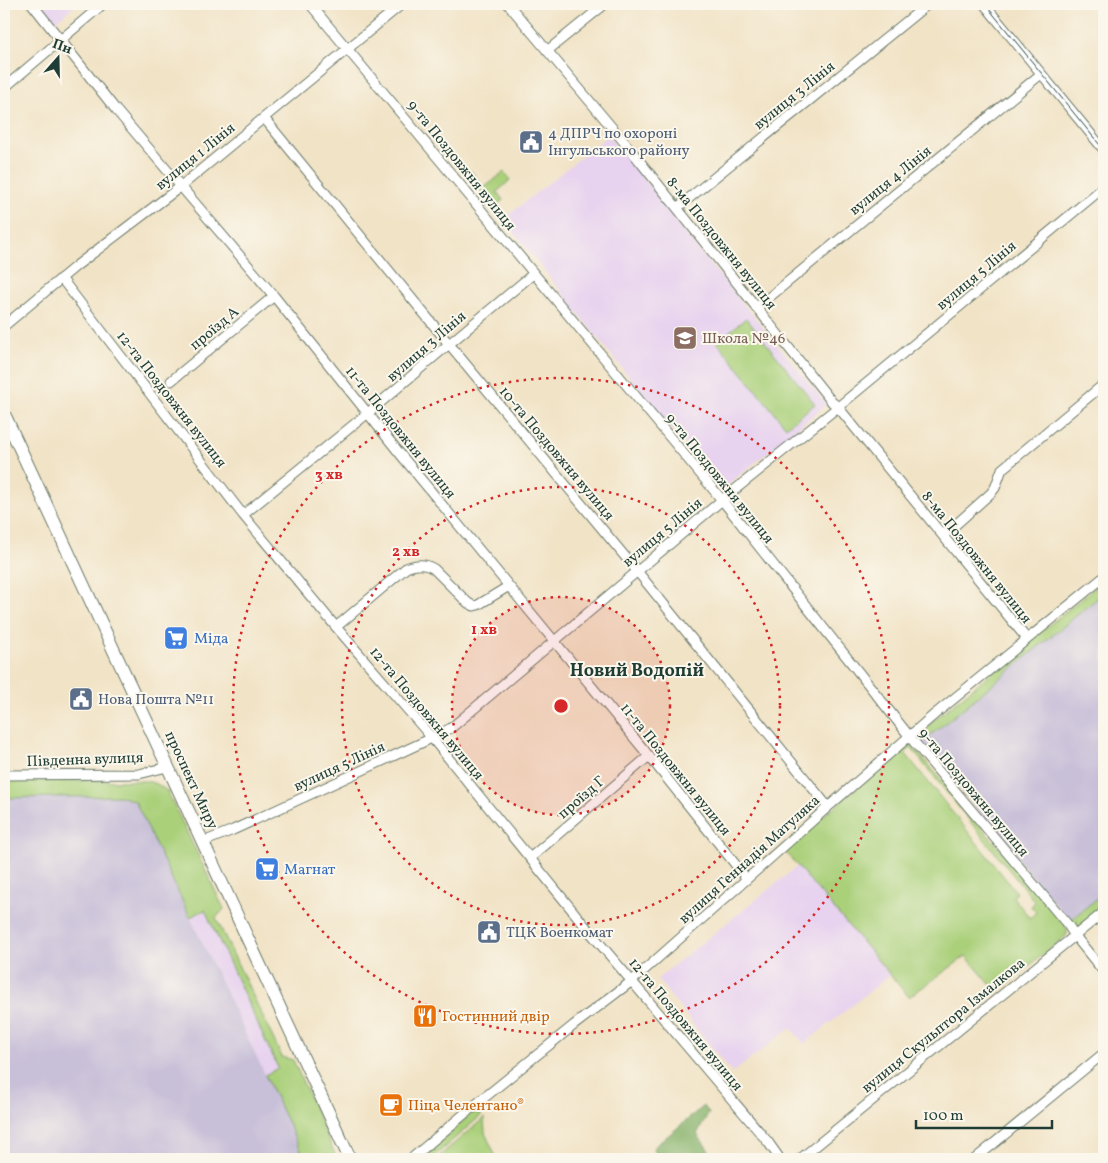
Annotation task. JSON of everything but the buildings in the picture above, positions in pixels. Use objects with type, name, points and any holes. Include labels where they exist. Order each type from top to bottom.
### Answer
[{"type":"main road","name":"проспект Миру","points":[[4,414],[350,1159]]},
{"type":"street","name":"11-та Поздовжня вулиця","points":[[32,4],[116,110],[274,296],[401,455],[649,756],[747,879]]},
{"type":"street","points":[[4,88],[103,4]]},
{"type":"street","name":"9-та Поздовжня вулиця","points":[[310,4],[722,500],[910,737],[1062,918],[1104,972]]},
{"type":"street","name":"вулиця 1 Лінія","points":[[4,326],[76,266],[180,187],[402,4]]},
{"type":"street","name":"8-ма Поздовжня вулиця","points":[[508,4],[630,149],[832,402],[1027,639]]},
{"type":"street","points":[[547,51],[605,4]]},
{"type":"street","name":"вулиця 3 Лінія","points":[[677,208],[928,4]]},
{"type":"street","points":[[984,4],[1104,150]]},
{"type":"street","name":"вулиця 4 Лінія","points":[[756,308],[1041,74]]},
{"type":"street","name":"10-та Поздовжня вулиця","points":[[264,118],[448,344],[638,571],[828,807]]},
{"type":"street","name":"вулиця 5 Лінія","points":[[203,842],[233,830],[451,728],[722,500],[838,407],[1104,187]]},
{"type":"street","name":"вулиця 3 Лінія","points":[[243,515],[533,274]]},
{"type":"street","name":"12-та Поздовжня вулиця","points":[[61,278],[243,515],[432,738],[590,932],[768,1142],[780,1159]]},
{"type":"street","name":"проїзд А","points":[[171,381],[274,296]]},
{"type":"street","points":[[942,536],[991,493],[995,488],[1002,469],[1104,384]]},
{"type":"street","points":[[336,627],[406,568],[414,565],[429,566],[434,569],[468,603],[474,606],[508,586]]},
{"type":"street","name":"вулиця Геннадія Матуляка","points":[[411,1159],[468,1110],[632,981],[935,714],[1104,576]]},
{"type":"street","name":"проїзд Г","points":[[530,858],[649,756]]},
{"type":"street","name":"Південна вулиця","points":[[4,775],[139,774],[168,767]]},
{"type":"street","name":"вулиця Скульптора Ізмалкова","points":[[800,1159],[1104,912]]},
{"type":"street","points":[[975,1159],[1104,1053]]},
{"type":"shaded area","points":[[42,4],[77,4],[56,21]]},
{"type":"shaded area","name":"Школа №46","points":[[606,137],[610,138],[673,214],[672,217],[827,404],[724,488],[719,486],[616,361],[507,224],[510,214]]},
{"type":"shaded area","points":[[1104,593],[1104,893],[1069,921],[921,743]]},
{"type":"shaded area","points":[[119,796],[135,801],[305,1159],[4,1159],[4,798]]},
{"type":"shaded area","points":[[798,866],[890,975],[804,1044],[791,1028],[732,1073],[657,979]]},
{"type":"shaded area","points":[[205,910],[278,1068],[265,1075],[190,917]]},
{"type":"green space","points":[[471,171],[484,188],[504,172],[510,178],[509,181],[497,192],[503,200],[494,207],[467,174]]},
{"type":"green space","points":[[746,318],[815,404],[786,427],[717,342]]},
{"type":"green space","points":[[1104,580],[1104,593],[921,743],[917,738],[918,733]]},
{"type":"green space","points":[[911,744],[1067,928],[1067,935],[997,992],[966,956],[909,997],[783,849]],"holes":[[[911,748],[1035,902],[1031,906],[1036,912],[1030,918],[1013,897],[1017,893],[905,753]]]},
{"type":"green space","points":[[4,780],[147,781],[157,784],[167,791],[224,909],[216,918],[282,1057],[293,1060],[337,1159],[305,1159],[265,1075],[278,1068],[205,910],[190,917],[135,801],[119,796],[4,798]]},
{"type":"green space","points":[[1104,893],[1104,907],[1079,927],[1073,926],[1069,921]]},
{"type":"green space","points":[[704,1106],[709,1113],[697,1134],[715,1159],[660,1159],[653,1148]]},
{"type":"green space","points":[[471,1114],[482,1115],[431,1159],[420,1159]]},
{"type":"green space","points":[[484,1118],[485,1133],[497,1159],[436,1159]]},
{"type":"tram line","points":[[985,4],[1104,150]]},
{"type":"place","name":"4 ДПРЧ по охороні Інгульського району","points":[[531,142]]},
{"type":"place","name":"Школа №46","points":[[685,338]]},
{"type":"place","name":"Міда","points":[[176,638]]},
{"type":"place","name":"Нова Пошта №11","points":[[81,699]]},
{"type":"place","name":"Магнат","points":[[267,869]]},
{"type":"place","name":"ТЦК Военкомат","points":[[489,932]]},
{"type":"place","name":"Гостинний двір","points":[[425,1016]]},
{"type":"place","name":"Піца Челентано®","points":[[391,1105]]},
{"type":"district","name":"Новий Водопій","points":[[637,670]]}]
